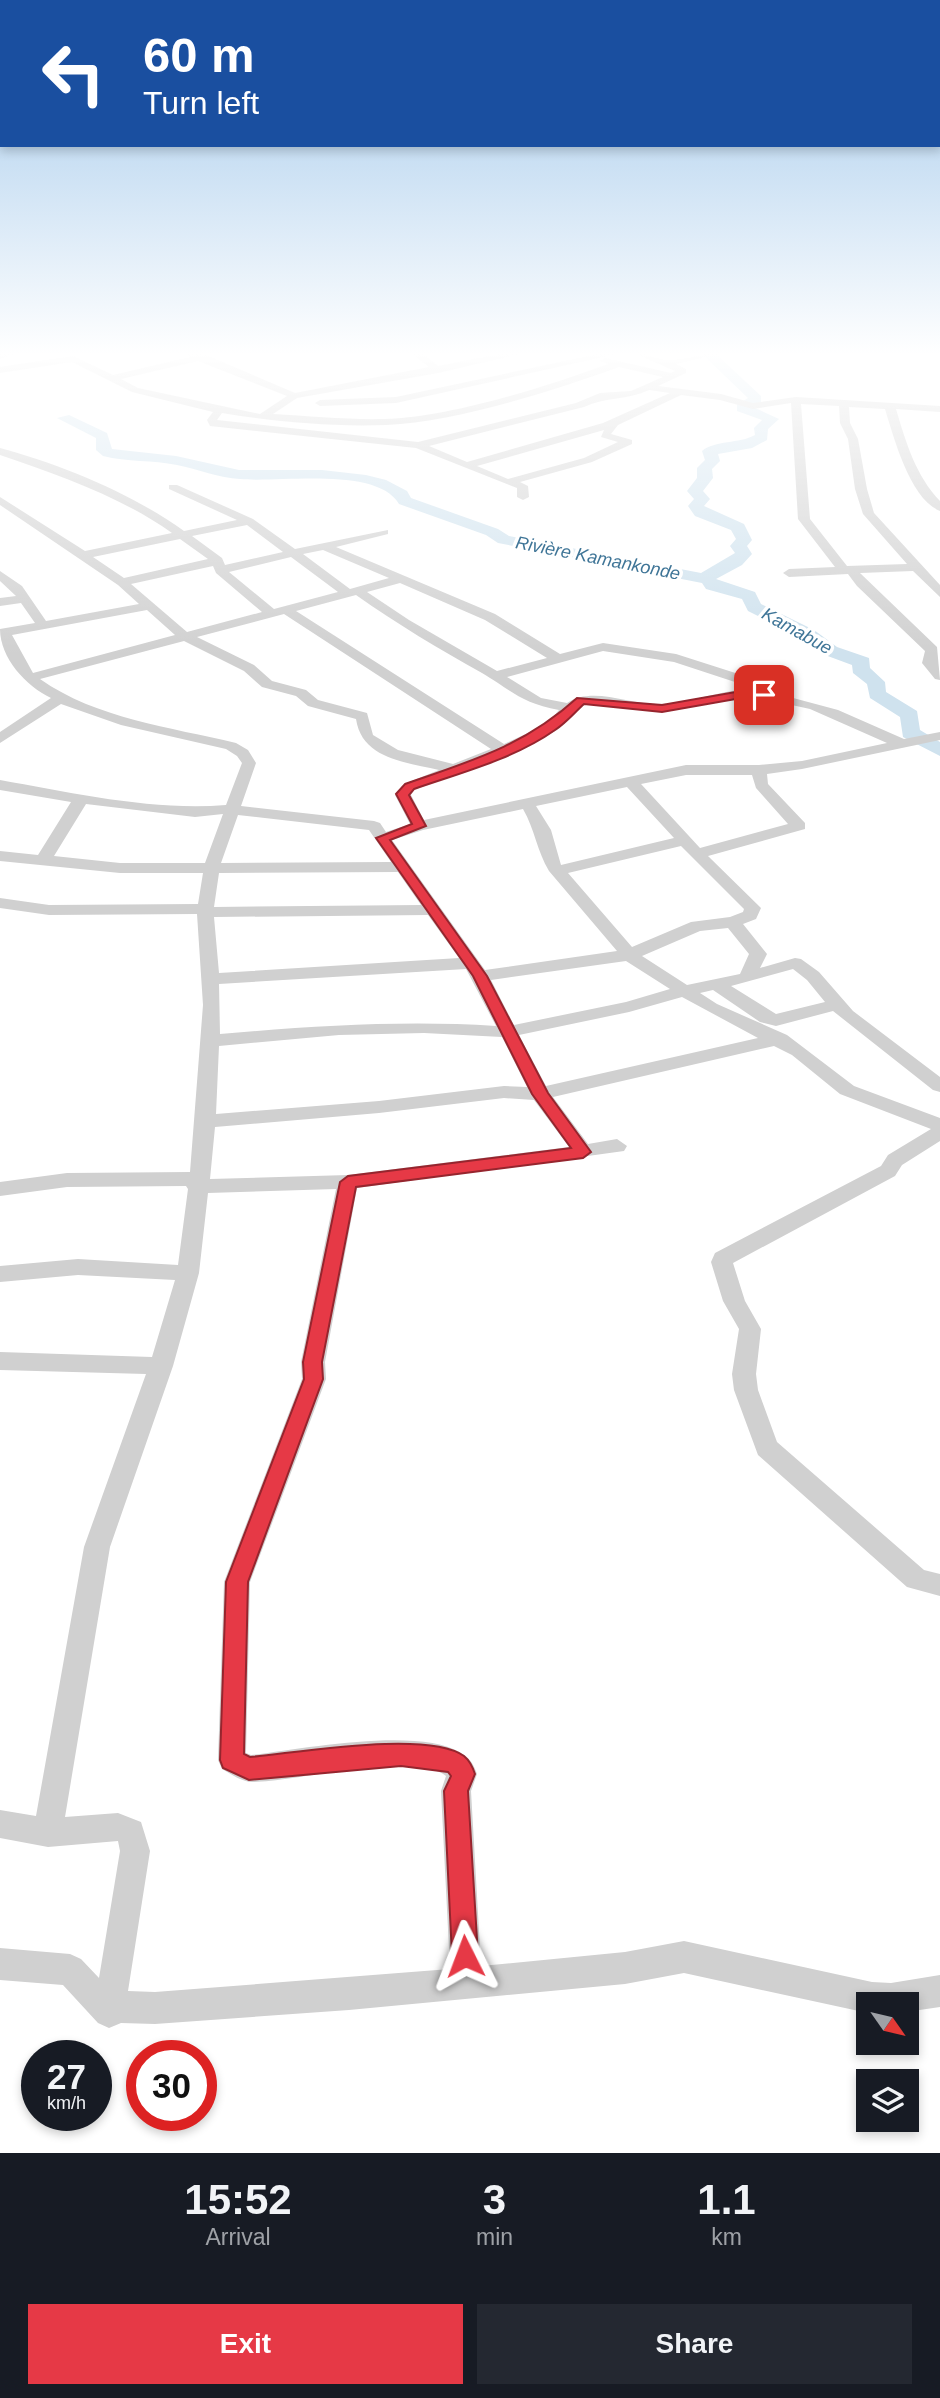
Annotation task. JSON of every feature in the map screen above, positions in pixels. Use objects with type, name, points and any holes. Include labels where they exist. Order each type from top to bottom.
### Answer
[{"type":"street","points":[[7,453],[58,471],[139,508],[183,536],[271,613]]},
{"type":"street","points":[[439,453],[522,486],[523,497]]},
{"type":"street","points":[[467,465],[505,453]]},
{"type":"street","points":[[507,482],[588,460],[603,453]]},
{"type":"street","points":[[800,453],[804,519],[847,570],[932,650],[929,663],[940,676]]},
{"type":"street","points":[[855,453],[861,489],[869,514],[940,593]]},
{"type":"street","points":[[904,453],[923,490],[940,508]]},
{"type":"street","points":[[173,487],[248,521],[354,593],[537,702],[569,708]]},
{"type":"street","points":[[0,500],[122,582],[184,636],[249,668],[267,684],[301,694],[313,703],[362,716],[365,735],[372,741],[405,757],[447,767],[449,772]]},
{"type":"street","points":[[85,555],[248,521]]},
{"type":"street","points":[[122,582],[294,553],[384,531]]},
{"type":"street","points":[[322,545],[397,580],[441,594],[490,617],[557,658]]},
{"type":"street","points":[[789,573],[914,567]]},
{"type":"street","points":[[0,575],[21,594],[42,624]]},
{"type":"street","points":[[16,667],[184,636],[397,580]]},
{"type":"street","points":[[0,589],[21,594]]},
{"type":"street","points":[[0,601],[21,594]]},
{"type":"street","points":[[48,1833],[97,1547],[161,1366],[188,1273],[206,1121],[212,1005],[208,979],[206,911],[212,866],[249,763],[243,753],[231,746],[117,718],[59,699],[16,667],[2,632],[148,606]]},
{"type":"street","points":[[286,610],[504,751]]},
{"type":"street","points":[[494,676],[603,647],[676,658],[746,681],[764,695]]},
{"type":"street","points":[[419,826],[403,794],[416,783],[504,751],[552,727],[569,708],[581,700],[662,708],[747,694],[764,695],[826,709],[902,744]]},
{"type":"street","points":[[0,739],[59,699]]},
{"type":"street","points":[[383,838],[419,826],[686,770],[759,770],[843,758],[940,736]]},
{"type":"street","points":[[697,854],[799,826],[761,785],[759,770]]},
{"type":"street","points":[[208,979],[474,970],[629,955],[697,926],[733,922],[750,915],[753,908],[697,854],[631,782]]},
{"type":"street","points":[[0,785],[81,799],[195,811],[231,809],[369,824],[376,827],[474,970],[540,1094],[583,1152]]},
{"type":"street","points":[[42,862],[81,799]]},
{"type":"street","points":[[528,805],[543,830],[549,858],[557,871],[629,955],[687,990],[710,1008],[799,1051],[847,1090],[940,1125]]},
{"type":"street","points":[[557,871],[687,840]]},
{"type":"street","points":[[0,856],[120,868],[405,867]]},
{"type":"street","points":[[0,903],[48,910],[432,910]]},
{"type":"street","points":[[733,922],[758,954],[747,978]]},
{"type":"street","points":[[210,1041],[400,1027],[507,1032],[629,1007],[687,990],[718,985],[798,964],[836,1005],[940,1086]]},
{"type":"street","points":[[718,985],[767,1018],[776,1020],[836,1005]]},
{"type":"street","points":[[206,1121],[379,1107],[505,1092],[540,1094],[780,1040]]},
{"type":"street","points":[[940,1132],[895,1160],[888,1171],[723,1258],[722,1262],[734,1301],[750,1329],[744,1374],[746,1390],[767,1448],[916,1579],[940,1585]]},
{"type":"street","points":[[0,1189],[66,1180],[348,1182],[617,1146]]},
{"type":"street","points":[[348,1182],[313,1362],[314,1379],[237,1582],[232,1760],[249,1769],[401,1755],[441,1758],[456,1764],[463,1774],[456,1791],[467,1983]]},
{"type":"street","points":[[0,1274],[78,1266],[188,1273]]},
{"type":"street","points":[[0,1361],[161,1366]]},
{"type":"street","points":[[0,1824],[48,1833],[118,1827],[131,1832],[135,1852],[109,2012]]},
{"type":"street","points":[[109,2012],[121,2007],[155,2008],[625,1968],[684,1957],[872,1998],[891,1999],[940,1992]]},
{"type":"street","points":[[0,1964],[70,1970],[109,2012]]},
{"type":"waterway","name":"Rivière Kamankonde","points":[[113,453],[176,460],[239,475],[322,474],[381,483],[402,494],[404,501],[492,532],[504,540],[654,571],[707,579]]},
{"type":"waterway","name":"Kamabue","points":[[707,579],[709,573],[736,561],[744,554],[738,546],[744,540],[738,527],[701,513],[696,506],[702,499],[695,491],[705,478],[704,468],[713,461],[710,453]]},
{"type":"waterway","name":"Kamabue","points":[[707,579],[712,585],[749,596],[754,607],[808,634],[831,651],[862,662],[860,669],[876,682],[877,694],[910,715],[910,733],[940,750]]},
{"type":"route","points":[[465,1956],[456,1791],[463,1774],[456,1764],[441,1758],[401,1755],[249,1769],[232,1760],[237,1582],[314,1379],[313,1362],[348,1182],[583,1152],[540,1094],[480,976],[383,838],[419,826],[403,794],[409,787],[479,762],[528,740],[552,727],[569,708],[581,700],[662,708],[747,694],[764,695]]}]
